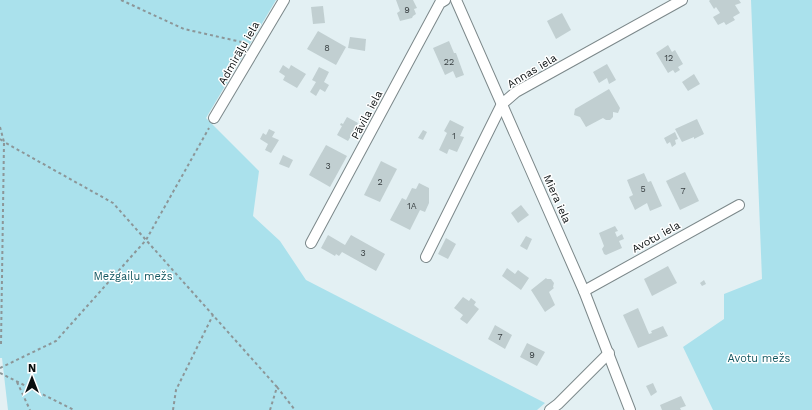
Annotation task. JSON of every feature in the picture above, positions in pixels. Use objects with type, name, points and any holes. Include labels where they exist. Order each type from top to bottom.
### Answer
[{"type":"street","name":"Admirāļu iela","points":[[214,118],[284,0]]},
{"type":"street","name":"Pāvila iela","points":[[311,243],[440,3],[445,0]]},
{"type":"street","name":"Miera iela","points":[[456,0],[584,291],[630,410]]},
{"type":"street","name":"Annas iela","points":[[426,257],[502,104],[516,92],[682,0]]},
{"type":"street","name":"Avotu iela","points":[[584,291],[739,205]]},
{"type":"street","points":[[550,410],[558,404],[609,353]]},
{"type":"path","points":[[121,0],[184,29],[257,45]]},
{"type":"path","points":[[0,368],[56,341],[146,240],[214,118]]},
{"type":"path","points":[[0,127],[4,142],[0,347]]},
{"type":"path","points":[[0,139],[113,203],[277,387],[295,410]]},
{"type":"path","points":[[173,410],[176,390],[213,315]]},
{"type":"path","points":[[0,373],[74,410]]},
{"type":"path","points":[[17,382],[30,410]]},
{"type":"path","points":[[270,410],[277,387]]},
{"type":"green space","name":"Mežgaiļu mežs","points":[[0,0],[276,0],[206,118],[259,171],[253,216],[280,241],[306,280],[545,403],[537,410],[8,410],[2,358],[0,358]]},
{"type":"green space","name":"Avotu mežs","points":[[751,0],[812,0],[812,410],[713,410],[683,347],[724,319],[724,294],[762,279]]},
{"type":"building","points":[[396,0],[413,0],[417,8],[414,9],[416,14],[412,18],[400,21],[397,13],[400,11]]},
{"type":"building","points":[[739,0],[741,3],[735,5],[740,13],[733,17],[735,20],[726,25],[724,22],[718,25],[713,17],[720,13],[716,7],[714,9],[709,1]]},
{"type":"building","points":[[323,6],[325,23],[313,24],[311,7]]},
{"type":"building","points":[[562,13],[571,30],[556,39],[547,21]]},
{"type":"building","points":[[318,31],[346,47],[336,65],[307,49]]},
{"type":"building","points":[[350,37],[366,39],[365,51],[348,48]]},
{"type":"building","points":[[449,41],[454,53],[456,53],[464,75],[456,78],[453,71],[445,75],[433,48]]},
{"type":"building","points":[[668,45],[672,52],[675,50],[683,64],[678,67],[680,70],[675,73],[673,70],[668,73],[656,53]]},
{"type":"building","points":[[607,64],[616,80],[609,84],[607,78],[599,83],[593,72]]},
{"type":"building","points":[[283,65],[289,69],[291,65],[306,74],[297,88],[283,80],[285,76],[279,72]]},
{"type":"building","points":[[319,67],[329,72],[324,82],[329,85],[325,92],[320,89],[316,96],[310,92],[316,82],[312,80]]},
{"type":"building","points":[[694,74],[700,84],[688,91],[682,82]]},
{"type":"building","points":[[609,89],[620,108],[618,113],[613,112],[613,117],[610,120],[603,118],[586,127],[580,117],[574,115],[575,109]]},
{"type":"building","points":[[347,117],[358,123],[355,128],[360,130],[356,138],[351,136],[348,141],[337,135],[342,126],[340,125],[341,123],[343,124]]},
{"type":"building","points":[[697,119],[704,134],[694,139],[694,137],[682,142],[675,129]]},
{"type":"building","points":[[450,120],[464,127],[460,136],[464,137],[457,152],[449,149],[447,154],[439,150],[447,133],[444,131]]},
{"type":"building","points":[[269,129],[275,132],[272,137],[279,140],[271,153],[265,150],[268,144],[260,139],[263,133],[266,135]]},
{"type":"building","points":[[423,130],[427,132],[423,140],[418,138]]},
{"type":"building","points":[[675,132],[678,139],[675,140],[676,144],[672,147],[670,142],[667,144],[664,138]]},
{"type":"building","points":[[326,145],[347,156],[330,187],[309,175]]},
{"type":"building","points":[[283,155],[293,160],[289,168],[279,164]]},
{"type":"building","points":[[381,161],[397,169],[380,202],[364,195]]},
{"type":"building","points":[[685,172],[699,201],[680,210],[666,181]]},
{"type":"building","points":[[644,173],[648,182],[651,181],[662,206],[650,211],[647,203],[635,210],[629,197],[633,195],[627,180]]},
{"type":"building","points":[[419,183],[429,188],[429,203],[425,212],[420,210],[410,230],[390,220],[402,198],[406,200],[412,188],[416,189]]},
{"type":"building","points":[[521,205],[529,215],[518,223],[511,213]]},
{"type":"building","points":[[615,226],[618,231],[615,232],[617,237],[622,234],[624,239],[619,241],[622,248],[606,255],[602,249],[604,246],[599,233]]},
{"type":"building","points":[[328,235],[345,245],[351,235],[385,254],[376,271],[342,252],[339,256],[336,254],[335,256],[321,248]]},
{"type":"building","points":[[526,236],[532,239],[527,250],[520,246]]},
{"type":"building","points":[[446,238],[456,244],[448,259],[438,254]]},
{"type":"building","points":[[668,266],[677,283],[652,296],[644,279]]},
{"type":"building","points":[[507,268],[515,274],[518,270],[529,278],[521,290],[502,276]]},
{"type":"building","points":[[546,278],[551,279],[554,283],[554,288],[549,292],[555,305],[545,312],[531,290]]},
{"type":"building","points":[[704,280],[706,284],[702,286],[700,283]]},
{"type":"building","points":[[463,297],[469,301],[471,298],[476,302],[474,305],[479,309],[467,324],[460,319],[463,315],[454,308]]},
{"type":"building","points":[[638,308],[649,334],[652,333],[651,331],[663,326],[668,336],[638,348],[623,315]]},
{"type":"building","points":[[495,325],[512,335],[505,349],[488,339]]},
{"type":"building","points":[[527,343],[545,352],[537,366],[520,357]]},
{"type":"building","points":[[653,383],[657,392],[651,396],[646,386]]},
{"type":"building","points":[[681,396],[686,406],[680,408],[681,410],[662,410],[660,405]]}]
